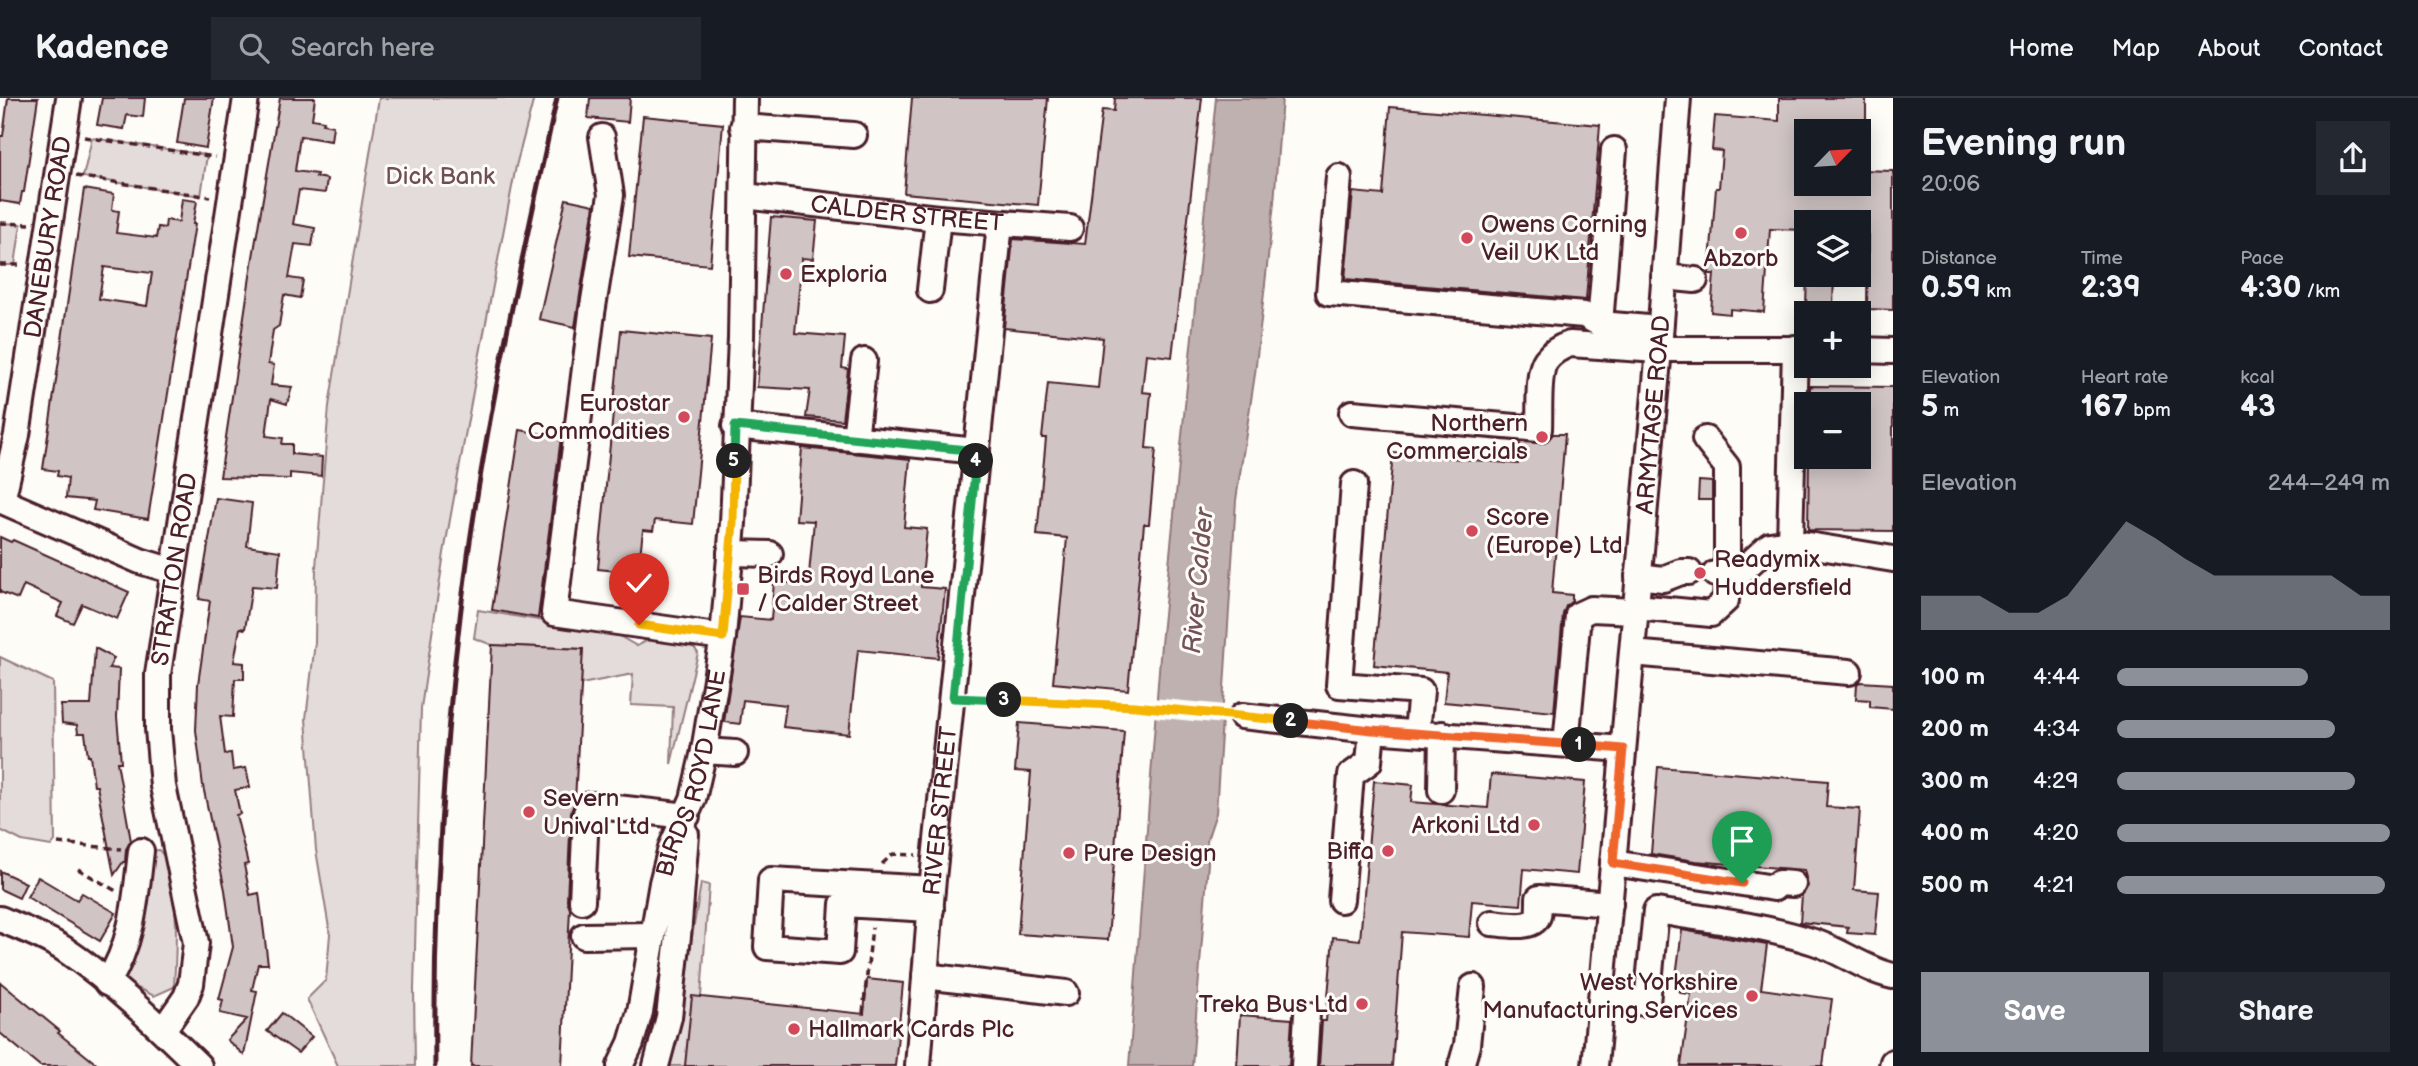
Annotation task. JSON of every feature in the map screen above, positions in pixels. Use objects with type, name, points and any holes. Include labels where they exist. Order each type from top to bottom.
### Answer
[{"type":"street","name":"DANEBURY ROAD","points":[[1,500],[13,457],[69,98]]},
{"type":"street","name":"STRATTON ROAD","points":[[163,1030],[186,997],[191,984],[196,943],[163,786],[158,729],[158,674],[246,98]]},
{"type":"street","name":"BIRDS ROYD LANE","points":[[620,1066],[636,1028],[656,908],[671,848],[687,816],[704,751],[723,637],[741,338],[744,98]]},
{"type":"street","name":"ARMYTAGE ROAD","points":[[1595,1066],[1659,343],[1675,98]]},
{"type":"street","points":[[743,127],[854,135]]},
{"type":"street","points":[[602,137],[611,195],[592,313],[554,613],[723,637]]},
{"type":"street","points":[[1600,324],[1614,150]]},
{"type":"street","points":[[1339,177],[1329,293],[1584,315],[1600,324],[1659,343]]},
{"type":"street","name":"CALDER STREET","points":[[744,196],[938,218],[1070,228]]},
{"type":"street","points":[[930,290],[938,218]]},
{"type":"street","name":"RIVER STREET","points":[[918,1066],[931,899],[1000,223]]},
{"type":"street","points":[[1664,277],[1695,280]]},
{"type":"street","points":[[1352,413],[1539,429],[1542,369],[1547,359],[1558,349],[1570,344],[1659,343],[1794,349]]},
{"type":"street","points":[[1871,350],[1893,351]]},
{"type":"street","points":[[855,439],[864,361]]},
{"type":"street","points":[[1790,542],[1798,378]]},
{"type":"street","points":[[735,426],[977,451]]},
{"type":"street","points":[[1566,744],[1578,615],[1587,602],[1635,609],[1711,614],[1726,600],[1709,576],[1727,467],[1705,439]]},
{"type":"street","points":[[1354,484],[1339,685],[1421,691],[1417,732]]},
{"type":"street","points":[[1,500],[140,561],[173,571]]},
{"type":"street","points":[[1638,576],[1663,579],[1681,572],[1709,576],[1770,545],[1790,542],[1893,559]]},
{"type":"street","points":[[730,553],[770,554]]},
{"type":"street","points":[[1632,653],[1849,672]]},
{"type":"street","points":[[1242,716],[1372,730],[1623,749]]},
{"type":"street","points":[[1341,900],[1351,775],[1369,762],[1372,730]]},
{"type":"street","points":[[1441,790],[1442,734]]},
{"type":"street","points":[[704,751],[734,753]]},
{"type":"street","points":[[582,901],[586,813],[590,805],[687,816],[669,1017],[656,1066]]},
{"type":"street","points":[[107,983],[130,930],[136,903],[141,851]]},
{"type":"street","points":[[1613,863],[1774,888],[1779,883],[1793,884]]},
{"type":"street","points":[[855,895],[931,899]]},
{"type":"street","points":[[1492,923],[1532,923],[1538,917],[1539,898],[1610,904]]},
{"type":"street","points":[[1602,998],[1647,1003],[1656,911],[1765,930],[1816,943],[1878,972],[1893,976]]},
{"type":"street","points":[[0,919],[62,948],[163,1030],[199,1066]]},
{"type":"street","points":[[584,936],[652,935]]},
{"type":"street","points":[[925,976],[1066,993]]},
{"type":"street","points":[[1461,1066],[1468,1045],[1473,987]]},
{"type":"street","points":[[1304,1066],[1307,1014]]},
{"type":"path","points":[[63,134],[237,160]]},
{"type":"path","points":[[57,173],[231,200]]},
{"type":"path","points":[[0,223],[49,224]]},
{"type":"path","points":[[953,698],[1135,706],[1242,716]]},
{"type":"path","points":[[58,843],[141,851]]},
{"type":"path","points":[[78,869],[136,903]]},
{"type":"green space","name":"Dick Bank","points":[[379,98],[534,98],[516,166],[478,364],[444,553],[421,708],[414,989],[415,1066],[338,1066],[307,999],[326,980],[330,934],[316,850],[306,719],[315,642],[316,567],[329,406]]},
{"type":"green space","points":[[92,138],[207,155],[201,196],[83,177]]},
{"type":"green space","points":[[0,223],[21,224],[15,265],[0,265]]},
{"type":"green space","points":[[478,610],[612,632],[637,646],[648,640],[692,645],[698,653],[671,764],[673,707],[631,705],[633,674],[581,684],[582,649],[492,645],[474,638]]},
{"type":"green space","points":[[0,657],[53,682],[55,841],[51,846],[22,841],[0,830]]},
{"type":"green space","points":[[159,850],[167,861],[174,892],[175,958],[174,987],[154,996],[125,982],[119,959],[144,851]]},
{"type":"green space","points":[[701,883],[709,885],[701,997],[685,1066],[667,1066],[685,937],[692,937]]},
{"type":"water","name":"River Calder","points":[[1216,98],[1282,98],[1274,203],[1255,374],[1236,500],[1216,813],[1207,840],[1208,863],[1192,1066],[1129,1066],[1161,644]]},
{"type":"pier","points":[[1153,698],[1226,705],[1224,724],[1152,717]]},
{"type":"building","points":[[8,98],[38,98],[20,204],[0,201],[0,136],[3,136]]},
{"type":"building","points":[[102,98],[145,98],[143,117],[127,115],[124,129],[97,125]]},
{"type":"building","points":[[184,98],[214,98],[206,148],[177,143]]},
{"type":"building","points":[[280,98],[315,98],[312,119],[333,126],[331,141],[300,136],[295,171],[317,174],[316,177],[327,179],[325,193],[299,190],[293,224],[315,228],[312,246],[295,244],[289,278],[303,280],[300,298],[284,295],[279,326],[273,330],[268,364],[274,365],[271,385],[292,387],[287,404],[271,399],[266,436],[283,438],[282,444],[292,444],[292,454],[322,457],[321,476],[290,473],[290,479],[220,477],[252,263]]},
{"type":"building","points":[[590,98],[630,98],[628,122],[588,118]]},
{"type":"building","points":[[912,98],[1048,98],[1038,205],[904,193]]},
{"type":"building","points":[[1115,98],[1202,98],[1172,357],[1146,354],[1142,392],[1151,393],[1146,448],[1156,449],[1149,524],[1144,524],[1128,690],[1053,683],[1067,538],[1037,535],[1048,383],[1098,388],[1103,338],[1004,328],[1013,239],[1085,244],[1102,110],[1114,111]]},
{"type":"building","points":[[1779,98],[1866,98],[1866,119],[1794,119],[1794,196],[1871,196],[1871,170],[1893,171],[1893,310],[1871,309],[1871,301],[1867,301],[1867,287],[1871,287],[1871,210],[1794,210],[1794,230],[1770,229],[1764,312],[1730,309],[1730,314],[1711,312],[1714,274],[1709,274],[1722,151],[1712,150],[1715,116],[1779,121]]},
{"type":"building","name":"Owens Corning Veil UK Ltd","points":[[1390,107],[1600,125],[1586,300],[1345,279],[1353,192],[1383,195]]},
{"type":"building","points":[[643,116],[723,124],[710,265],[629,257]]},
{"type":"building","points":[[84,189],[114,194],[112,210],[119,211],[116,233],[156,238],[158,227],[165,228],[166,220],[179,222],[182,199],[197,201],[148,519],[93,510],[95,501],[66,498],[68,478],[57,476],[58,471],[43,469]],"holes":[[[104,267],[152,273],[147,306],[99,299]]]},
{"type":"building","points":[[566,199],[594,205],[575,327],[539,319]]},
{"type":"building","points":[[771,217],[817,221],[813,259],[802,258],[795,333],[845,337],[842,368],[848,369],[842,420],[806,417],[810,390],[757,387]]},
{"type":"building","points":[[1807,287],[1834,287],[1833,301],[1806,301]]},
{"type":"building","points":[[621,330],[711,339],[693,524],[655,520],[653,531],[643,530],[638,573],[598,569]]},
{"type":"building","points":[[1810,386],[1893,387],[1893,531],[1808,530],[1809,469],[1871,469],[1871,392],[1810,392]]},
{"type":"building","points":[[520,430],[561,437],[538,618],[492,610]]},
{"type":"building","name":"Score (Europe) Ltd","points":[[1553,434],[1565,434],[1552,593],[1572,595],[1572,601],[1563,614],[1554,712],[1444,702],[1447,672],[1374,665],[1393,453],[1518,464],[1520,442],[1545,443]]},
{"type":"building","points":[[802,448],[910,459],[904,527],[927,529],[921,587],[945,589],[938,658],[858,650],[849,734],[783,727],[786,705],[743,700],[740,724],[724,722],[740,617],[771,620],[774,581],[808,585],[814,521],[796,520]]},
{"type":"building","points":[[1699,481],[1712,482],[1712,500],[1698,500]]},
{"type":"building","points":[[216,498],[252,503],[247,546],[280,551],[277,588],[252,586],[245,629],[240,628],[234,662],[244,663],[244,679],[235,679],[233,717],[220,716],[225,754],[231,753],[233,770],[246,768],[250,787],[235,790],[240,814],[236,815],[248,864],[244,865],[250,895],[259,893],[268,964],[258,964],[252,990],[257,991],[244,1055],[227,1040],[247,1019],[220,1013],[223,1000],[219,999],[233,947],[225,890],[203,786],[196,730],[198,684],[210,601],[199,599]]},
{"type":"building","points":[[0,537],[11,542],[13,540],[129,592],[117,619],[82,604],[73,623],[57,616],[63,603],[24,585],[18,599],[0,592]]},
{"type":"building","name":"Severn Unival Ltd","points":[[492,645],[583,649],[575,801],[571,812],[567,900],[570,909],[562,1066],[471,1066]]},
{"type":"building","points":[[95,648],[114,658],[109,668],[119,669],[117,717],[121,762],[117,762],[131,841],[126,849],[125,862],[114,875],[85,733],[78,733],[77,725],[62,723],[61,705],[91,705]]},
{"type":"building","points":[[1857,684],[1893,684],[1893,709],[1870,707],[1870,700],[1856,699]]},
{"type":"building","name":"Pure Design","points":[[1019,723],[1124,731],[1108,940],[1018,934],[1031,772],[1015,771]]},
{"type":"building","points":[[1658,767],[1828,781],[1826,807],[1860,809],[1854,890],[1879,892],[1875,935],[1847,933],[1848,927],[1800,922],[1802,895],[1808,886],[1804,870],[1695,861],[1651,854]]},
{"type":"building","points":[[1491,774],[1585,782],[1577,874],[1524,869],[1521,905],[1472,901],[1469,937],[1402,932],[1392,1066],[1319,1066],[1322,1021],[1326,1021],[1333,937],[1360,940],[1374,781],[1413,785],[1411,802],[1488,808]]},
{"type":"building","points":[[0,871],[26,883],[19,898],[0,889]]},
{"type":"building","points":[[38,877],[77,900],[82,893],[116,913],[100,941],[27,897]]},
{"type":"building","name":"West Yorkshire Manufacturing Services","points":[[1682,930],[1767,945],[1761,989],[1832,999],[1823,1066],[1681,1066],[1691,994],[1681,993],[1675,984]]},
{"type":"building","name":"Hallmark Cards Plc","points":[[867,979],[903,983],[895,1066],[685,1066],[692,996],[864,1014]]},
{"type":"building","points":[[0,982],[99,1066],[40,1066],[0,1033]]},
{"type":"building","points":[[282,1013],[312,1037],[298,1053],[267,1031]]},
{"type":"building","points":[[1240,1015],[1292,1019],[1289,1066],[1237,1066]]},
{"type":"railway","points":[[435,1066],[438,874],[460,618],[497,383],[557,98]]},
{"type":"place","name":"Abzorb","points":[[1741,233]]},
{"type":"place","name":"Owens Corning Veil UK Ltd","points":[[1467,238]]},
{"type":"place","name":"Exploria","points":[[786,274]]},
{"type":"place","name":"Eurostar Commodities","points":[[684,417]]},
{"type":"place","name":"Northern Commercials","points":[[1542,437]]},
{"type":"place","name":"Score (Europe) Ltd","points":[[1472,531]]},
{"type":"place","name":"Readymix Huddersfield","points":[[1700,573]]},
{"type":"place","name":"Birds Royd Lane / Calder Street","points":[[743,589]]},
{"type":"place","name":"Severn Unival Ltd","points":[[529,812]]},
{"type":"place","name":"Arkoni Ltd","points":[[1534,825]]},
{"type":"place","name":"Biffa","points":[[1388,851]]},
{"type":"place","name":"Pure Design","points":[[1069,853]]},
{"type":"place","name":"West Yorkshire Manufacturing Services","points":[[1752,996]]},
{"type":"place","name":"Treka Bus Ltd","points":[[1362,1004]]},
{"type":"place","name":"Hallmark Cards Plc","points":[[794,1029]]},
{"type":"route","points":[[639,625],[723,637],[733,523],[735,426],[977,451],[953,698],[1135,706],[1372,730],[1623,749],[1613,863],[1742,883]]}]
